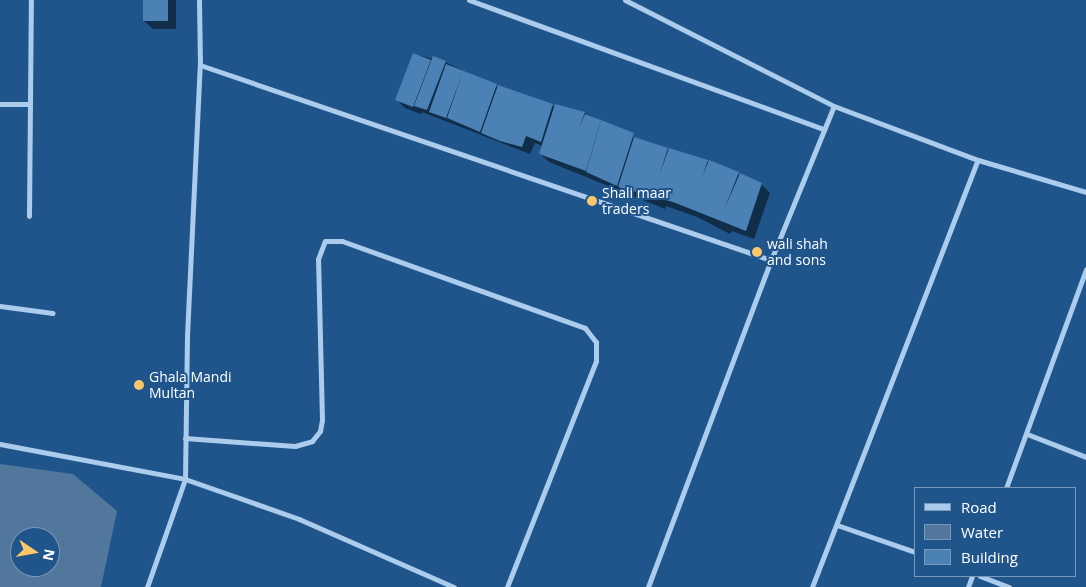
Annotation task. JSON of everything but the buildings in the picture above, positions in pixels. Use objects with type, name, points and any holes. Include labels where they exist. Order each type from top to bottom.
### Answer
[{"type":"street","points":[[29,216],[31,0]]},
{"type":"street","points":[[147,587],[185,479],[200,65],[199,0]]},
{"type":"street","points":[[470,0],[824,129]]},
{"type":"street","points":[[624,0],[834,106],[978,160],[1086,192]]},
{"type":"street","points":[[200,65],[771,260]]},
{"type":"street","points":[[0,104],[30,104]]},
{"type":"street","points":[[648,587],[771,260],[834,106]]},
{"type":"street","points":[[812,587],[978,160]]},
{"type":"street","points":[[185,438],[295,446],[312,441],[320,432],[322,420],[318,259],[325,241],[342,241],[585,328],[596,342],[596,361],[508,587]]},
{"type":"street","points":[[1006,487],[1086,269]]},
{"type":"street","points":[[0,306],[52,312]]},
{"type":"street","points":[[1027,434],[1086,457]]},
{"type":"street","points":[[0,444],[185,479],[299,519],[454,587]]},
{"type":"street","points":[[837,525],[914,552]]},
{"type":"street","points":[[983,577],[1009,587]]},
{"type":"water","points":[[0,464],[73,474],[117,511],[101,587],[0,587]]},
{"type":"place","name":"Shali maar traders","points":[[592,201]]},
{"type":"place","name":"wali shah and sons","points":[[757,252]]},
{"type":"place","name":"Ghala Mandi Multan","points":[[139,385]]}]
